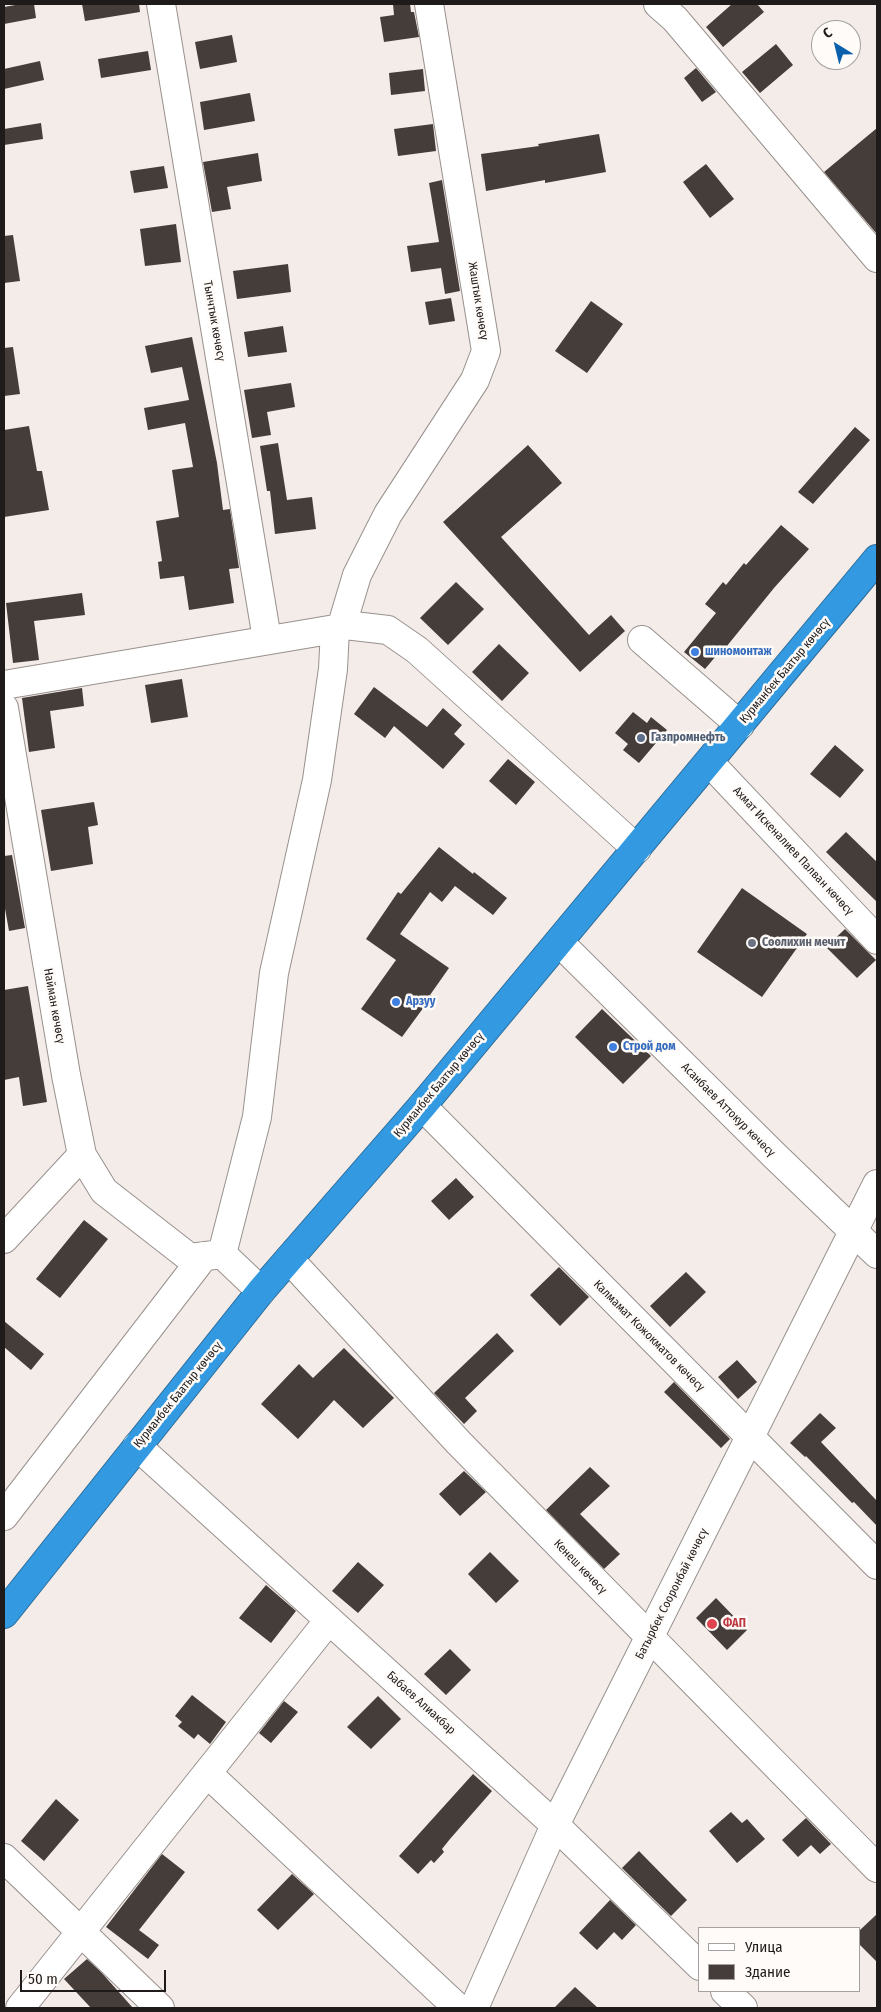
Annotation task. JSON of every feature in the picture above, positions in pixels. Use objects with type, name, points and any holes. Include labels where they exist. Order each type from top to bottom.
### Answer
[{"type":"highway","name":"Курманбек Баатыр көчөсү","points":[[4,1614],[261,1291],[422,1106],[877,559]]},
{"type":"street","name":"Тынчтык көчөсү","points":[[160,4],[267,639]]},
{"type":"street","name":"Жаштык көчөсү","points":[[206,1256],[257,1117],[274,973],[317,780],[338,627],[357,575],[388,514],[475,380],[486,351],[429,4]]},
{"type":"street","points":[[658,4],[675,19],[877,258]]},
{"type":"street","points":[[4,685],[338,627],[388,630],[417,650],[637,849]]},
{"type":"street","points":[[642,640],[740,725]]},
{"type":"street","name":"Найман көчөсү","points":[[4,708],[66,1075],[82,1155],[104,1191],[261,1291]]},
{"type":"street","name":"Ахмат Искеналиев Палван көчөсү","points":[[709,762],[877,940]]},
{"type":"street","name":"Асанбаев Аттокур көчөсү","points":[[559,942],[877,1254]]},
{"type":"street","name":"Калмамат Кожокматов көчөсү","points":[[422,1106],[877,1565]]},
{"type":"street","points":[[4,1239],[82,1155]]},
{"type":"street","name":"Батырбек Сооронбай көчөсү","points":[[474,2008],[555,1825],[855,1232],[877,1184]]},
{"type":"street","points":[[4,1516],[206,1256]]},
{"type":"street","name":"Кенеш көчөсү","points":[[289,1259],[459,1443],[877,1868]]},
{"type":"street","name":"Бабаев Алиакбар","points":[[137,1446],[555,1825],[698,1964]]},
{"type":"street","points":[[20,2008],[329,1620]]},
{"type":"street","points":[[206,1773],[458,2008]]},
{"type":"street","points":[[4,1858],[160,2008]]},
{"type":"street","points":[[726,1992],[743,2008]]},
{"type":"building","points":[[34,4],[36,18],[4,24],[4,7]]},
{"type":"building","points":[[82,4],[139,4],[140,12],[85,21]]},
{"type":"building","points":[[393,4],[410,4],[411,12],[414,12],[419,37],[384,42],[380,17],[394,15]]},
{"type":"building","points":[[732,4],[757,4],[764,12],[723,47],[706,27]]},
{"type":"building","points":[[232,35],[237,62],[200,69],[195,42]]},
{"type":"building","points":[[776,44],[793,65],[760,93],[742,72]]},
{"type":"building","points":[[148,51],[151,70],[101,78],[98,59]]},
{"type":"building","points":[[40,61],[44,80],[4,89],[4,69]]},
{"type":"building","points":[[696,68],[716,92],[702,102],[684,78]]},
{"type":"building","points":[[423,69],[425,91],[391,95],[389,73]]},
{"type":"building","points":[[250,93],[255,121],[204,130],[200,102]]},
{"type":"building","points":[[41,123],[43,139],[4,145],[4,129]]},
{"type":"building","points":[[433,124],[436,151],[398,156],[394,129]]},
{"type":"building","points":[[877,128],[877,234],[824,172]]},
{"type":"building","points":[[599,134],[606,172],[545,183],[545,180],[486,191],[481,154],[539,146],[538,144]]},
{"type":"building","points":[[258,153],[262,181],[227,187],[231,209],[212,212],[203,162]]},
{"type":"building","points":[[706,164],[734,199],[710,218],[683,182]]},
{"type":"building","points":[[164,166],[168,188],[134,193],[130,171]]},
{"type":"building","points":[[442,180],[460,291],[445,294],[441,268],[411,272],[407,246],[439,242],[429,183]]},
{"type":"building","points":[[176,224],[181,262],[145,266],[140,229]]},
{"type":"building","points":[[13,235],[20,281],[4,283],[4,236]]},
{"type":"building","points":[[288,264],[291,292],[237,299],[233,271]]},
{"type":"building","points":[[451,298],[455,321],[429,325],[425,302]]},
{"type":"building","points":[[591,301],[623,324],[587,373],[555,351]]},
{"type":"building","points":[[283,326],[287,352],[248,357],[244,332]]},
{"type":"building","points":[[192,337],[217,463],[223,510],[230,509],[239,568],[229,569],[234,603],[189,610],[184,576],[160,579],[158,562],[162,561],[156,521],[179,517],[172,470],[193,467],[185,423],[148,430],[144,408],[189,400],[182,367],[151,373],[145,346]]},
{"type":"building","points":[[13,347],[20,394],[4,396],[4,348]]},
{"type":"building","points":[[291,383],[295,407],[267,412],[271,435],[252,438],[244,390]]},
{"type":"building","points":[[29,426],[37,471],[42,471],[49,510],[4,517],[4,430]]},
{"type":"building","points":[[855,427],[870,440],[813,504],[798,492]]},
{"type":"building","points":[[278,443],[287,500],[312,497],[316,529],[275,534],[270,491],[267,491],[260,446]]},
{"type":"building","points":[[528,445],[562,483],[501,537],[589,635],[611,615],[625,631],[580,672],[443,522]]},
{"type":"building","points":[[781,525],[809,549],[774,588],[718,657],[716,656],[705,669],[684,652],[716,613],[705,604],[723,582],[726,585],[744,563],[746,565]]},
{"type":"building","points":[[456,582],[484,609],[448,645],[420,618]]},
{"type":"building","points":[[82,593],[85,615],[34,621],[39,660],[13,663],[6,603]]},
{"type":"building","points":[[499,644],[529,673],[502,701],[472,672]]},
{"type":"building","points":[[182,679],[188,717],[151,723],[145,685]]},
{"type":"building","points":[[374,687],[427,727],[443,708],[462,725],[454,734],[465,744],[443,769],[394,726],[385,738],[354,714]]},
{"type":"building","points":[[82,688],[84,706],[50,711],[55,748],[29,752],[22,698]]},
{"type":"building","name":"Газпромнефть","points":[[633,712],[647,723],[651,717],[667,730],[639,763],[623,750],[628,744],[615,733]]},
{"type":"building","points":[[835,745],[864,770],[840,798],[810,774]]},
{"type":"building","points":[[508,759],[535,782],[516,805],[489,781]]},
{"type":"building","points":[[94,802],[98,825],[88,827],[93,864],[51,871],[41,810]]},
{"type":"building","points":[[846,832],[877,862],[877,902],[826,852]]},
{"type":"building","points":[[439,847],[507,898],[493,915],[455,886],[442,902],[430,892],[400,934],[449,968],[430,995],[432,996],[402,1037],[361,1009],[396,960],[366,939],[398,892],[401,894]]},
{"type":"building","points":[[12,855],[25,928],[9,931],[4,903],[4,856]]},
{"type":"building","name":"Соолихин мечит","points":[[742,888],[807,934],[762,997],[697,952]]},
{"type":"building","points":[[845,929],[876,960],[857,978],[826,947]]},
{"type":"building","points":[[28,986],[47,1102],[23,1106],[19,1077],[4,1080],[4,990]]},
{"type":"building","name":"Строй дом","points":[[602,1009],[651,1056],[623,1084],[575,1037]]},
{"type":"building","points":[[456,1178],[474,1197],[449,1220],[431,1201]]},
{"type":"building","points":[[84,1220],[108,1239],[60,1298],[36,1279]]},
{"type":"building","points":[[559,1267],[589,1297],[560,1326],[530,1295]]},
{"type":"building","points":[[686,1272],[706,1292],[670,1327],[650,1306]]},
{"type":"building","points":[[4,1321],[44,1354],[31,1370],[4,1347]]},
{"type":"building","points":[[497,1333],[514,1351],[465,1398],[477,1411],[464,1424],[434,1393]]},
{"type":"building","points":[[344,1348],[394,1398],[363,1428],[334,1400],[298,1439],[261,1404],[299,1364],[313,1378]]},
{"type":"building","points":[[737,1360],[757,1382],[738,1399],[718,1377]]},
{"type":"building","points":[[674,1382],[730,1439],[721,1448],[664,1392]]},
{"type":"building","points":[[820,1413],[836,1428],[821,1442],[877,1501],[877,1526],[806,1456],[790,1443]]},
{"type":"building","points":[[590,1467],[610,1486],[580,1514],[620,1554],[604,1569],[546,1510]]},
{"type":"building","points":[[464,1471],[486,1492],[460,1516],[439,1494]]},
{"type":"building","points":[[490,1552],[519,1581],[496,1603],[468,1574]]},
{"type":"building","points":[[358,1562],[384,1585],[358,1613],[332,1591]]},
{"type":"building","points":[[266,1585],[296,1611],[271,1643],[239,1618]]},
{"type":"building","name":"ФАП","points":[[716,1598],[747,1630],[727,1650],[696,1618]]},
{"type":"building","points":[[450,1649],[471,1670],[446,1695],[424,1674]]},
{"type":"building","points":[[192,1695],[226,1722],[210,1744],[198,1734],[194,1739],[178,1726],[182,1722],[175,1716]]},
{"type":"building","points":[[378,1696],[401,1719],[371,1749],[347,1727]]},
{"type":"building","points":[[284,1701],[298,1712],[271,1743],[259,1733]]},
{"type":"building","points":[[473,1774],[492,1791],[442,1849],[444,1852],[434,1863],[431,1860],[418,1874],[399,1856]]},
{"type":"building","points":[[56,1799],[79,1820],[44,1861],[21,1841]]},
{"type":"building","points":[[731,1812],[742,1823],[747,1819],[765,1839],[737,1863],[709,1831]]},
{"type":"building","points":[[806,1818],[831,1844],[820,1854],[811,1845],[798,1857],[782,1840]]},
{"type":"building","points":[[639,1851],[687,1900],[671,1916],[622,1868]]},
{"type":"building","points":[[162,1854],[185,1872],[139,1930],[159,1945],[148,1959],[106,1927]]},
{"type":"building","points":[[292,1874],[314,1894],[278,1930],[257,1910]]},
{"type":"building","points":[[610,1900],[636,1925],[622,1940],[614,1932],[597,1950],[579,1933]]},
{"type":"building","points":[[877,1914],[877,1962],[861,1946],[861,1929]]},
{"type":"building","points":[[87,1959],[133,2008],[91,2008],[64,1979]]},
{"type":"building","points":[[575,1987],[598,2008],[554,2008]]},
{"type":"place","name":"шиномонтаж","points":[[695,652]]},
{"type":"place","name":"Газпромнефть","points":[[641,738]]},
{"type":"place","name":"Соолихин мечит","points":[[752,943]]},
{"type":"place","name":"Арзуу","points":[[396,1002]]},
{"type":"place","name":"Строй дом","points":[[613,1047]]},
{"type":"place","name":"ФАП","points":[[712,1624]]}]
